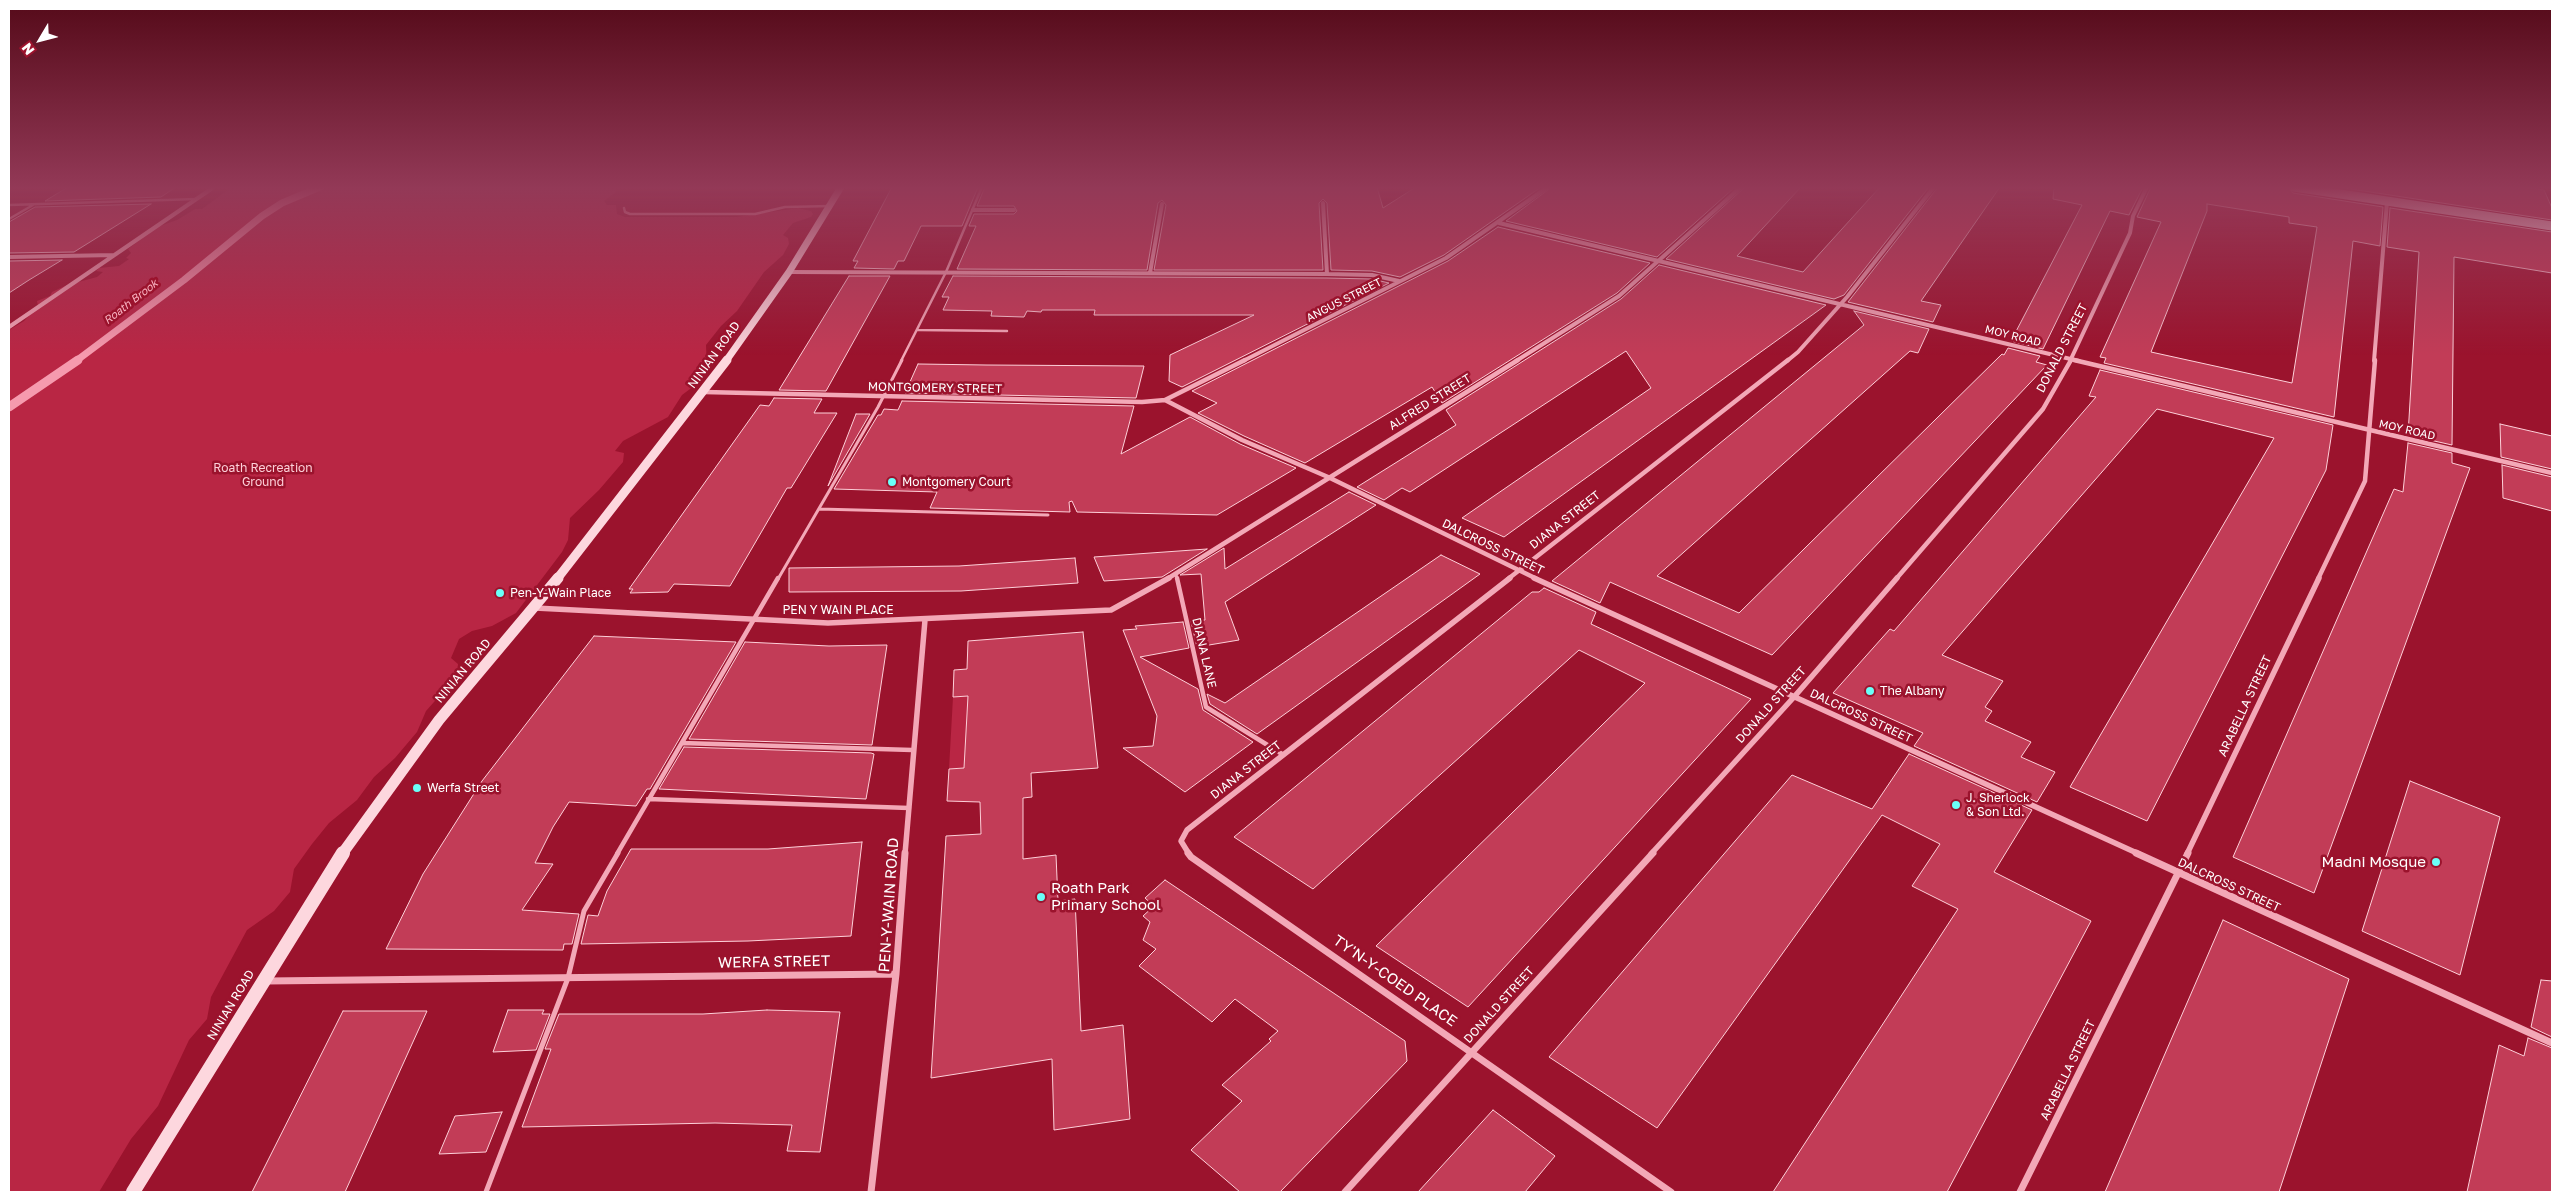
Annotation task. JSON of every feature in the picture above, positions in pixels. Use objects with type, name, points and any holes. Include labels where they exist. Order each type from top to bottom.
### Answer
[{"type":"street","points":[[9,327],[132,243]]},
{"type":"street","name":"NINIAN ROAD","points":[[133,1192],[330,872],[394,780],[439,720],[534,608],[704,392],[789,272],[807,243]]},
{"type":"street","points":[[1150,273],[1155,243]]},
{"type":"street","points":[[1325,243],[1327,274]]},
{"type":"street","name":"ANGUS STREET","points":[[1165,400],[1399,282],[1469,243]]},
{"type":"street","name":"MOY ROAD","points":[[1583,243],[2552,473]]},
{"type":"street","name":"ALFRED STREET","points":[[1111,610],[1176,574],[1328,477],[1620,296],[1680,243]]},
{"type":"street","name":"DIANA STREET","points":[[1181,841],[1187,830],[1282,754],[1798,352],[1889,243]]},
{"type":"street","name":"DONALD STREET","points":[[1345,1192],[1794,697],[2043,409],[2066,370],[2069,359],[2125,243]]},
{"type":"street","name":"ARABELLA STREET","points":[[2020,1192],[2178,872],[2365,481],[2385,243]]},
{"type":"street","points":[[9,257],[114,255]]},
{"type":"street","points":[[789,272],[1327,274],[1372,275],[1399,282]]},
{"type":"street","name":"MONTGOMERY STREET","points":[[704,392],[1142,402],[1165,400]]},
{"type":"street","name":"DALCROSS STREET","points":[[1165,400],[1242,440],[1328,477],[1517,570],[2552,1043]]},
{"type":"street","name":"PEN Y WAIN PLACE","points":[[534,608],[828,623],[926,620],[1111,610]]},
{"type":"street","name":"PEN-Y-WAIN ROAD","points":[[870,1192],[896,974],[912,750],[926,620]]},
{"type":"street","name":"TY'N-Y-COED PLACE","points":[[1181,841],[1191,857],[1672,1192]]},
{"type":"street","name":"WERFA STREET","points":[[262,981],[896,974]]},
{"type":"lane","points":[[486,1192],[568,978],[584,911],[648,799],[756,619],[883,397],[918,330],[959,243]]},
{"type":"lane","points":[[918,330],[1008,331]]},
{"type":"lane","points":[[819,509],[1048,515]]},
{"type":"lane","name":"DIANA LANE","points":[[1176,574],[1206,707],[1282,754]]},
{"type":"lane","points":[[682,743],[912,750]]},
{"type":"lane","points":[[648,799],[909,808]]},
{"type":"green space","name":"Roath Recreation Ground","points":[[136,243],[789,244],[783,255],[764,272],[737,311],[721,326],[706,345],[707,371],[698,383],[682,395],[668,417],[623,441],[615,451],[624,453],[623,462],[599,490],[570,518],[568,540],[562,552],[516,613],[492,626],[472,631],[459,639],[451,658],[458,664],[457,676],[426,711],[417,732],[395,758],[374,777],[357,800],[329,823],[312,844],[294,869],[290,892],[274,911],[247,930],[211,997],[207,1019],[189,1040],[158,1106],[131,1139],[99,1192],[9,1192],[9,330],[24,321],[38,306],[37,301],[50,296],[52,292],[67,285],[97,277],[103,272],[96,271],[99,268],[119,266],[129,259],[126,258],[131,253],[128,249]]},
{"type":"green space","points":[[968,696],[964,768],[949,769],[953,697]]},
{"type":"building","points":[[9,243],[88,243],[74,252],[9,253]]},
{"type":"building","points":[[862,243],[913,243],[904,261],[898,261],[894,269],[854,268],[858,261],[853,261]]},
{"type":"building","points":[[968,243],[1151,243],[1147,270],[957,269]]},
{"type":"building","points":[[1159,243],[1321,243],[1323,270],[1154,270]]},
{"type":"building","points":[[1329,243],[1461,243],[1444,255],[1400,277],[1372,271],[1331,270]]},
{"type":"building","points":[[1474,243],[1566,243],[1650,263],[1617,293],[1442,403],[1432,387],[1305,463],[1198,413],[1217,403],[1192,391],[1448,261]]},
{"type":"building","points":[[1598,243],[1673,243],[1657,257]]},
{"type":"building","points":[[1684,243],[1749,243],[1737,256],[1803,272],[1829,243],[1885,243],[1844,295],[1834,299],[1666,259]]},
{"type":"building","points":[[1894,243],[1961,243],[1921,301],[1941,305],[1933,322],[1848,302]]},
{"type":"building","points":[[2062,243],[2094,243],[2043,349],[2011,341]]},
{"type":"building","points":[[2151,243],[2194,243],[2151,352],[2292,383],[2314,243],[2353,243],[2334,417],[2104,363],[2106,358],[2100,357]]},
{"type":"building","points":[[2364,243],[2380,243],[2380,246]]},
{"type":"building","points":[[2387,243],[2552,243],[2552,273],[2454,257],[2452,445],[2408,435],[2419,252],[2387,247]]},
{"type":"building","points":[[62,260],[29,280],[9,293],[9,261]]},
{"type":"building","points":[[1659,265],[1826,305],[1504,537],[1462,518],[1651,388],[1626,351],[1410,492],[1402,488],[1384,500],[1357,487],[1456,425],[1446,410],[1621,299]]},
{"type":"building","points":[[849,276],[890,276],[826,391],[779,390]]},
{"type":"building","points":[[953,276],[1327,278],[1372,279],[1389,283],[1182,387],[1169,381],[1170,355],[1254,315],[1094,315],[1095,310],[1042,310],[1041,312],[1027,311],[1024,317],[991,316],[992,311],[943,310],[949,297],[942,297]]},
{"type":"building","points":[[1854,311],[1929,329],[1918,353],[1910,351],[1657,576],[1739,613],[2002,354],[2004,355],[2008,348],[2040,356],[2036,362],[2047,365],[1772,655],[1610,582],[1600,603],[1552,581],[1864,325]]},
{"type":"building","points":[[918,364],[1144,366],[1136,398],[905,393]]},
{"type":"building","points":[[2100,370],[2333,425],[2326,470],[2147,821],[2070,787],[2274,438],[2157,409],[1942,655],[2003,681],[1985,707],[1992,711],[1985,721],[2031,742],[2021,757],[2055,772],[2037,802],[1914,746],[1923,733],[1833,693],[1890,629],[1894,631],[2096,397],[2089,396]]},
{"type":"building","points":[[774,398],[822,399],[814,413],[837,413],[791,488],[787,488],[730,586],[674,584],[668,592],[630,593],[633,589],[629,589],[760,405],[769,406]]},
{"type":"building","points":[[902,401],[1134,406],[1121,454],[1190,417],[1240,444],[1296,468],[1217,515],[1077,512],[1072,501],[1069,502],[1070,512],[930,508],[937,492],[834,489],[878,415],[881,415],[884,409],[898,410]]},
{"type":"building","points":[[856,414],[870,414],[828,486]]},
{"type":"building","points":[[2500,424],[2552,436],[2552,469],[2501,457]]},
{"type":"building","points":[[2408,443],[2452,453],[2452,463],[2470,468],[2314,893],[2233,857],[2394,489],[2403,492]]},
{"type":"building","points":[[2502,465],[2552,477],[2552,511],[2503,498]]},
{"type":"building","points":[[1349,492],[1376,505],[1225,602],[1239,640],[1197,647],[1191,621],[1205,620],[1201,574],[1180,575],[1224,548],[1225,569]]},
{"type":"building","points":[[1207,549],[1162,577],[1104,581],[1094,557]]},
{"type":"building","points":[[1441,555],[1480,574],[1257,734],[1210,704],[1207,694],[1225,703]]},
{"type":"building","points":[[1075,558],[1078,583],[961,591],[789,592],[789,568],[959,566]]},
{"type":"building","points":[[1544,588],[1596,612],[1591,624],[1751,699],[1468,1007],[1376,946],[1645,683],[1579,650],[1313,889],[1234,837],[1532,592],[1539,592]]},
{"type":"building","points":[[1183,622],[1189,648],[1140,657],[1198,689],[1203,710],[1253,742],[1185,792],[1123,748],[1153,746],[1157,716],[1123,630],[1137,629],[1135,626]]},
{"type":"building","points":[[1083,632],[1098,768],[1031,773],[1032,797],[1023,798],[1023,859],[1056,855],[1058,901],[1075,899],[1081,1031],[1123,1025],[1130,1119],[1054,1130],[1052,1059],[931,1078],[946,836],[981,834],[980,802],[947,801],[949,769],[964,768],[968,696],[953,697],[954,670],[967,669],[968,641]]},
{"type":"building","points":[[594,636],[736,642],[650,789],[647,789],[636,806],[569,802],[553,827],[535,863],[553,864],[522,910],[579,914],[572,944],[564,944],[563,950],[386,949],[423,874],[482,781]]},
{"type":"building","points":[[745,642],[829,646],[887,645],[872,745],[689,739]]},
{"type":"building","points":[[684,747],[874,754],[866,799],[659,789]]},
{"type":"building","points":[[1909,754],[2032,810],[1994,872],[2091,921],[1947,1192],[1773,1192],[1958,909],[1912,886],[1940,844],[1882,815],[1657,1128],[1549,1057],[1792,775],[1872,809]]},
{"type":"building","name":"Madni Mosque","points":[[2410,781],[2500,817],[2460,975],[2362,931]]},
{"type":"building","points":[[862,842],[851,936],[748,941],[581,944],[588,915],[598,916],[607,891],[631,849],[768,849]]},
{"type":"building","points":[[1165,880],[1405,1041],[1407,1061],[1280,1192],[1240,1192],[1191,1150],[1242,1101],[1222,1085],[1271,1041],[1269,1039],[1278,1031],[1235,999],[1212,1022],[1139,966],[1156,949],[1143,940],[1150,922],[1143,916],[1154,906],[1145,898]]},
{"type":"building","points":[[2223,920],[2349,979],[2279,1192],[2105,1192]]},
{"type":"building","points":[[2541,980],[2552,981],[2552,1037],[2531,1027]]},
{"type":"building","points":[[508,1010],[544,1010],[542,1014],[550,1014],[536,1050],[493,1052]]},
{"type":"building","points":[[767,1010],[840,1012],[820,1152],[787,1151],[792,1125],[715,1123],[522,1127],[551,1049],[545,1049],[559,1014],[703,1014]]},
{"type":"building","points":[[343,1011],[427,1011],[345,1192],[252,1192]]},
{"type":"building","points":[[2528,1038],[2552,1048],[2552,1192],[2467,1192],[2499,1045],[2524,1056]]},
{"type":"building","points":[[1493,1110],[1555,1156],[1525,1192],[1418,1192]]},
{"type":"building","points":[[502,1112],[486,1152],[439,1154],[455,1116]]},
{"type":"waterway","name":"Roath Brook","points":[[76,361],[184,280],[229,243]]},
{"type":"waterway","name":"Roath Brook","points":[[9,407],[78,360]]},
{"type":"place","name":"Montgomery Court","points":[[892,482]]},
{"type":"place","name":"Pen-Y-Wain Place","points":[[500,593]]},
{"type":"place","name":"The Albany","points":[[1870,691]]},
{"type":"place","name":"Werfa Street","points":[[417,788]]},
{"type":"place","name":"J. Sherlock & Son Ltd.","points":[[1956,805]]},
{"type":"place","name":"Madni Mosque","points":[[2436,862]]},
{"type":"place","name":"Roath Park Primary School","points":[[1041,897]]}]
